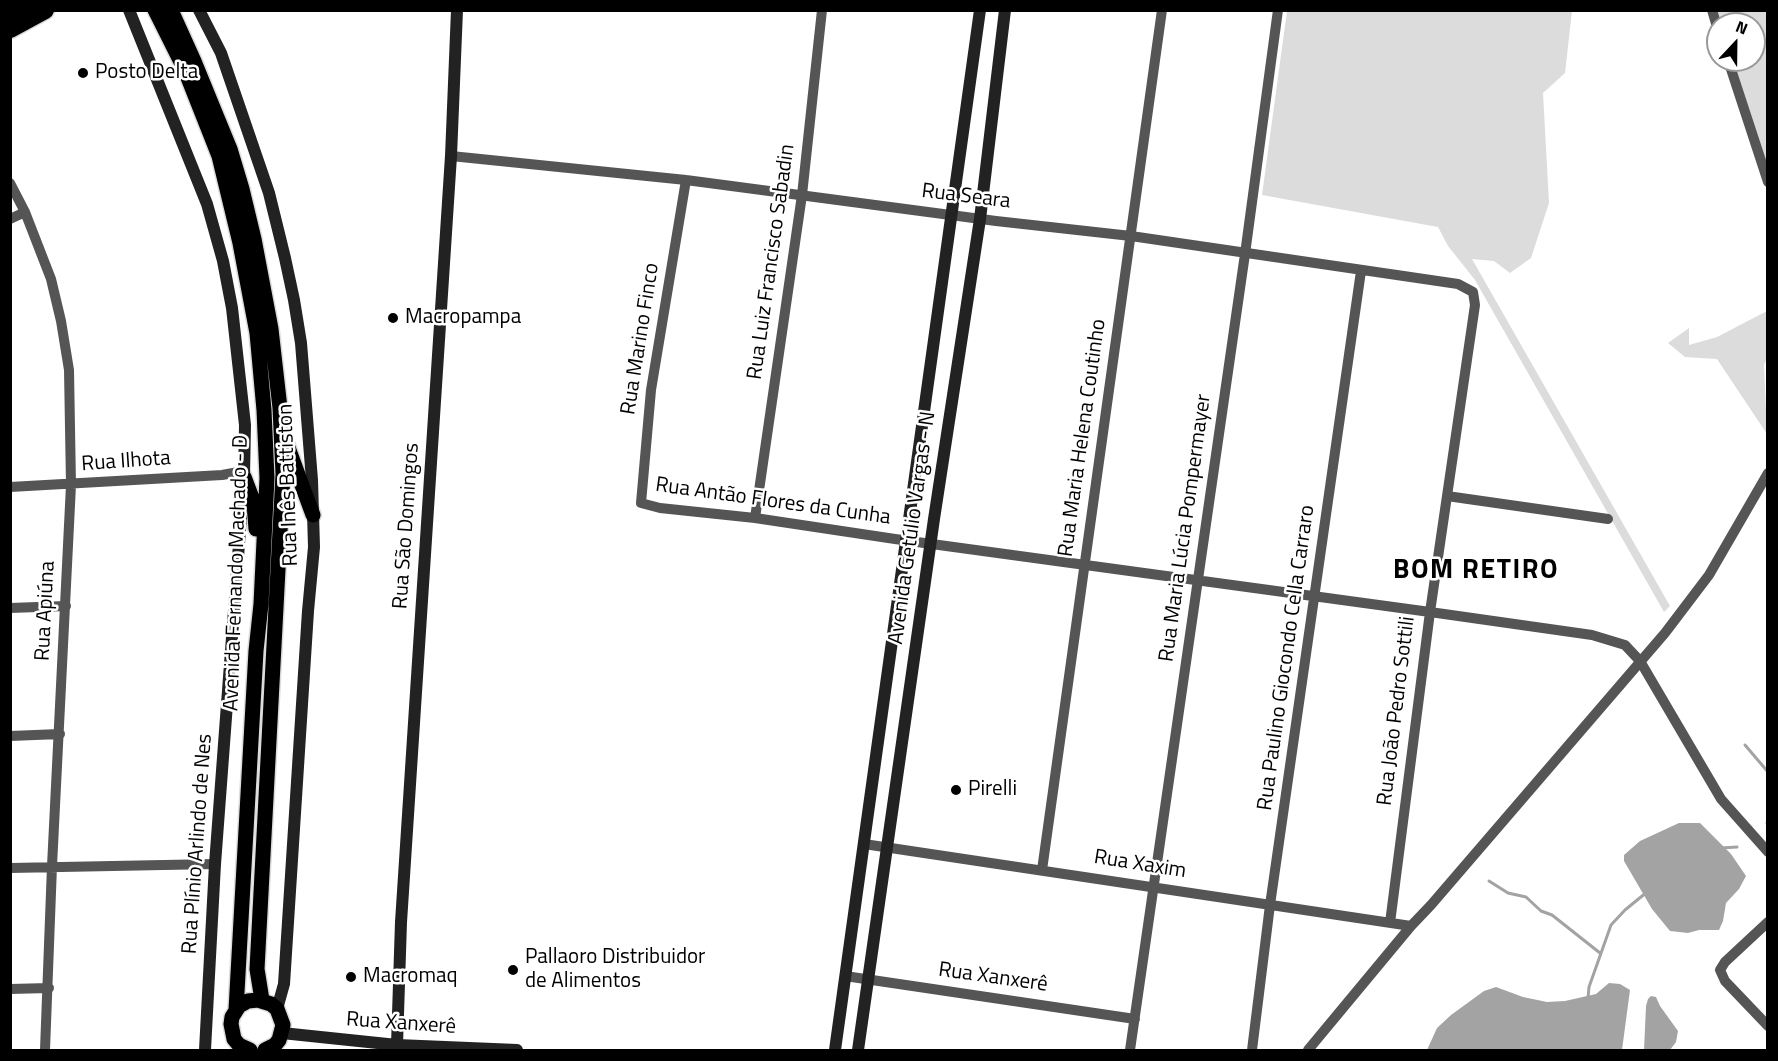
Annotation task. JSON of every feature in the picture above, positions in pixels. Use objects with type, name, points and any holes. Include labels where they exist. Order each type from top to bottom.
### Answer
[{"type":"highway","points":[[10,13],[16,10]]},
{"type":"highway","points":[[10,29],[45,10]]},
{"type":"main road","name":"Avenida Fernando Machado - D","points":[[171,10],[230,149],[242,189],[254,238],[271,329],[281,429],[283,474],[257,969],[262,1000]]},
{"type":"main road","name":"Avenida Fernando Machado - D","points":[[155,11],[185,70],[219,156],[240,243],[257,333],[267,478],[236,1010],[231,1024],[234,1045]]},
{"type":"main road","points":[[281,429],[313,515]]},
{"type":"main road","points":[[244,474],[254,503],[257,548],[255,580],[261,604]]},
{"type":"main road","points":[[236,1010],[248,1001],[262,1000],[277,1009],[281,1016],[282,1033],[275,1045],[265,1050]]},
{"type":"main road","points":[[234,1045],[250,1050]]},
{"type":"street","name":"Rua Plínio Arlindo de Nes","points":[[129,10],[207,204],[223,261],[232,308],[245,425],[244,474],[215,864],[206,1050]]},
{"type":"street","name":"Rua Inês Battiston","points":[[199,10],[220,53],[269,193],[292,290],[301,343],[312,480],[314,547],[284,984],[277,1009]]},
{"type":"street","name":"Rua São Domingos","points":[[397,1045],[401,921],[451,156],[457,10]]},
{"type":"street","name":"Rua Luiz Francisco Sabadin","points":[[756,518],[802,195],[822,10]]},
{"type":"street","name":"Avenida Getúlio Vargas - N","points":[[835,1050],[980,10]]},
{"type":"street","name":"Avenida Getúlio Vargas - N","points":[[858,1050],[930,544],[980,219],[1005,10]]},
{"type":"street","name":"Rua Maria Helena Coutinho","points":[[1042,870],[1162,10]]},
{"type":"street","name":"Rua Maria Lúcia Pompermayer","points":[[1130,1050],[1278,10]]},
{"type":"street","points":[[1732,72],[1767,182]]},
{"type":"street","name":"Rua Seara","points":[[451,156],[686,180],[980,219],[1131,236],[1458,284],[1473,292]]},
{"type":"street","name":"Rua Marino Finco","points":[[641,503],[651,390],[686,180]]},
{"type":"street","name":"Rua Apiúna","points":[[10,183],[25,212],[51,279],[69,370],[71,485],[45,1050]]},
{"type":"street","points":[[10,219],[25,212]]},
{"type":"street","name":"Rua Paulino Giocondo Cella Carraro","points":[[1252,1050],[1270,905],[1361,271]]},
{"type":"street","name":"Rua João Pedro Sottili","points":[[1390,923],[1430,612],[1475,305],[1473,292]]},
{"type":"street","points":[[1308,1050],[1411,926],[1665,633],[1709,575],[1767,473]]},
{"type":"street","name":"Rua Ilhota","points":[[10,487],[244,474]]},
{"type":"street","points":[[1447,496],[1608,519]]},
{"type":"street","name":"Rua Antão Flores da Cunha","points":[[641,503],[660,508],[756,518],[1592,635],[1625,645],[1640,661]]},
{"type":"street","points":[[10,608],[66,606]]},
{"type":"street","points":[[1640,661],[1721,800],[1767,852]]},
{"type":"street","points":[[10,736],[60,734]]},
{"type":"street","name":"Rua Xaxim","points":[[864,844],[1411,926]]},
{"type":"street","points":[[10,868],[215,864]]},
{"type":"street","points":[[1767,922],[1725,962],[1720,970],[1725,981],[1767,1026]]},
{"type":"street","name":"Rua Xanxerê","points":[[845,976],[1135,1019]]},
{"type":"street","points":[[10,989],[49,988]]},
{"type":"street","name":"Rua Xanxerê","points":[[282,1033],[397,1045],[517,1050]]},
{"type":"shaded area","points":[[1287,11],[1572,11],[1565,73],[1543,93],[1549,203],[1531,258],[1510,273],[1494,261],[1472,259],[1670,606],[1664,612],[1475,280],[1448,246],[1438,227],[1262,195]]},
{"type":"shaded area","points":[[1767,11],[1768,171],[1732,72],[1766,72],[1766,12],[1712,12]]},
{"type":"shaded area","points":[[1767,311],[1767,358],[1764,365],[1767,434],[1717,359],[1685,357],[1668,343],[1689,328],[1689,345],[1717,337]]},
{"type":"shaded area","points":[[1679,823],[1700,823],[1731,854],[1746,876],[1739,889],[1726,903],[1719,930],[1699,930],[1688,933],[1670,931],[1652,909],[1624,861],[1624,855],[1640,841]]},
{"type":"shaded area","points":[[1609,983],[1620,984],[1630,990],[1622,1050],[1427,1050],[1437,1028],[1484,991],[1496,987],[1523,997],[1547,1002],[1565,1001],[1596,994]]},
{"type":"shaded area","points":[[1651,996],[1656,997],[1678,1031],[1676,1042],[1670,1050],[1644,1050],[1646,1006]]},
{"type":"waterway","points":[[1745,745],[1768,772]]},
{"type":"waterway","points":[[1721,848],[1737,847]]},
{"type":"waterway","points":[[1489,881],[1508,893],[1526,897],[1541,911],[1552,915],[1600,953]]},
{"type":"waterway","points":[[1588,998],[1589,987],[1611,925],[1647,892]]},
{"type":"place","name":"Posto Delta","points":[[83,73]]},
{"type":"place","name":"Macropampa","points":[[393,318]]},
{"type":"place","name":"Pirelli","points":[[956,790]]},
{"type":"place","name":"Pallaoro Distribuidor de Alimentos","points":[[513,970]]},
{"type":"place","name":"Macromaq","points":[[351,977]]},
{"type":"district","name":"BOM RETIRO","points":[[1476,571]]}]
